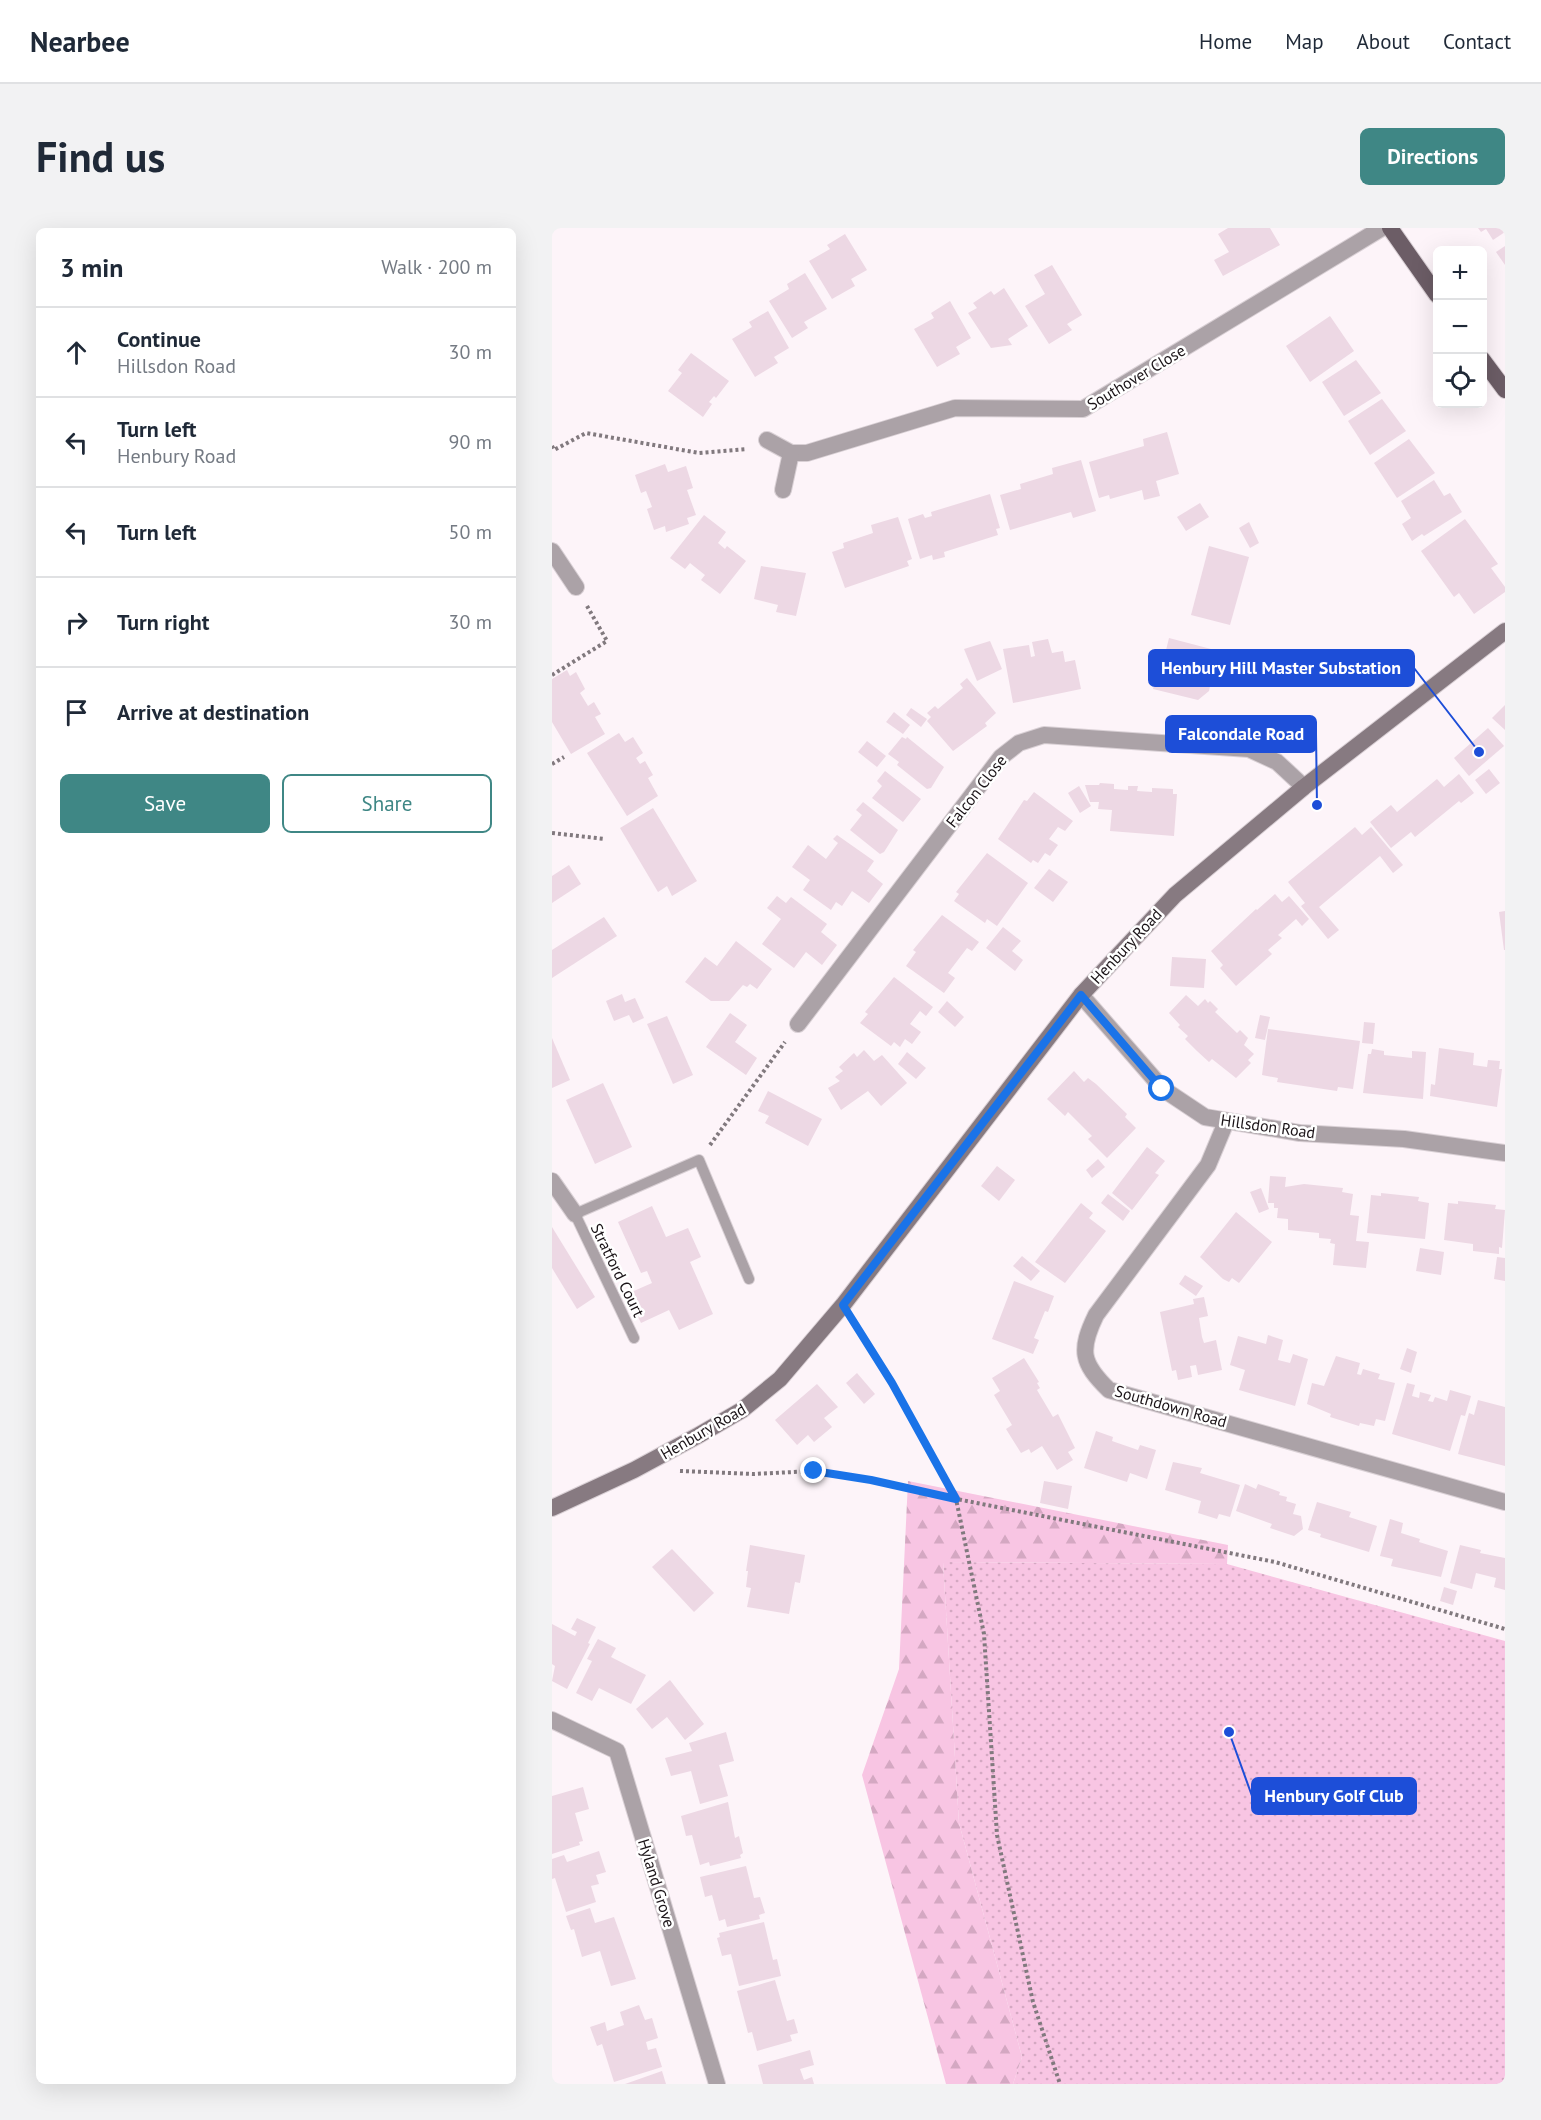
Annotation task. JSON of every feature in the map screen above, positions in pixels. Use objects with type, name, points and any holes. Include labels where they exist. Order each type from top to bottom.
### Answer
[{"type":"main road","points":[[1390,228],[1433,289]]},
{"type":"main road","points":[[1487,366],[1505,390]]},
{"type":"main road","name":"Henbury Road","points":[[552,1508],[634,1470],[742,1410],[780,1379],[843,1305],[1081,995],[1175,895],[1304,787],[1505,631]]},
{"type":"street","name":"Southover Close","points":[[779,447],[823,449],[955,408],[1083,409],[1382,228]]},
{"type":"street","points":[[779,447],[783,490]]},
{"type":"street","points":[[552,551],[576,587]]},
{"type":"street","name":"Falcon Close","points":[[798,1024],[1001,757],[1019,743],[1044,735],[1249,749],[1277,762],[1304,787]]},
{"type":"street","name":"Hillsdon Road","points":[[1081,995],[1162,1089],[1205,1117],[1300,1133],[1404,1139],[1505,1153]]},
{"type":"street","name":"Southdown Road","points":[[1226,1122],[1208,1165],[1096,1315],[1084,1339],[1090,1371],[1109,1390],[1505,1502]]},
{"type":"street","points":[[552,1181],[575,1214]]},
{"type":"street","name":"Hyland Grove","points":[[552,1720],[617,1751],[717,2084]]},
{"type":"lane","points":[[575,1214],[699,1160],[749,1279]]},
{"type":"lane","name":"Stratford Court","points":[[575,1214],[634,1338]]},
{"type":"path","points":[[552,446],[554,450],[586,433],[699,453],[779,447]]},
{"type":"path","points":[[552,675],[607,641],[576,587]]},
{"type":"path","points":[[552,764],[564,757]]},
{"type":"path","points":[[552,833],[605,839]]},
{"type":"path","points":[[699,1160],[798,1024]]},
{"type":"path","points":[[843,1305],[892,1383],[956,1499],[984,1634],[997,1835],[1033,2002],[1060,2084]]},
{"type":"path","points":[[634,1470],[753,1474],[814,1471],[871,1480],[1275,1562],[1505,1629]]},
{"type":"green space","points":[[908,1481],[1228,1545],[1227,1564],[943,1562],[959,1823],[1022,2057],[1013,2084],[946,2084],[862,1775],[899,1669]]},
{"type":"green space","points":[[943,1562],[1227,1564],[1505,1641],[1505,2084],[1013,2084],[1022,2057],[959,1823]]},
{"type":"building","points":[[1228,228],[1270,228],[1280,245],[1223,276],[1214,260],[1229,252],[1218,234]]},
{"type":"building","points":[[1478,228],[1505,228],[1505,232],[1493,240],[1486,229],[1481,232]]},
{"type":"building","points":[[845,234],[867,270],[851,279],[855,286],[832,299],[809,261],[830,249],[827,245]]},
{"type":"building","points":[[1505,246],[1505,265],[1496,252]]},
{"type":"building","points":[[1052,265],[1082,315],[1067,324],[1072,330],[1049,344],[1025,306],[1045,294],[1034,275]]},
{"type":"building","points":[[805,273],[827,309],[804,322],[808,328],[792,338],[769,301],[789,289],[787,284]]},
{"type":"building","points":[[1004,288],[1028,326],[1008,339],[1012,345],[991,348],[968,313],[977,308],[973,303],[991,291],[994,295]]},
{"type":"building","points":[[950,301],[971,338],[956,347],[960,354],[937,367],[914,329],[934,318],[931,313]]},
{"type":"building","points":[[768,311],[789,348],[774,357],[778,363],[755,377],[732,339],[752,327],[749,322]]},
{"type":"building","points":[[1330,316],[1354,351],[1310,382],[1286,346]]},
{"type":"building","points":[[691,353],[729,381],[716,398],[714,396],[709,402],[712,404],[703,417],[668,391],[682,373],[678,370]]},
{"type":"building","points":[[1356,360],[1381,393],[1344,416],[1322,382]]},
{"type":"building","points":[[1382,399],[1406,431],[1370,455],[1348,421]]},
{"type":"building","points":[[1167,432],[1179,474],[1156,481],[1160,496],[1144,500],[1142,490],[1110,499],[1109,495],[1099,498],[1089,462],[1144,446],[1143,439]]},
{"type":"building","points":[[1409,439],[1435,473],[1397,498],[1374,463]]},
{"type":"building","points":[[1081,460],[1096,511],[1073,518],[1071,512],[1010,530],[1000,495],[1021,489],[1020,484],[1053,474],[1052,468]]},
{"type":"building","points":[[665,464],[668,472],[686,466],[693,488],[687,490],[696,515],[687,518],[689,524],[666,532],[665,526],[654,530],[647,509],[652,507],[646,491],[641,493],[635,475]]},
{"type":"building","points":[[1434,480],[1444,496],[1450,493],[1462,512],[1412,541],[1402,524],[1411,518],[1401,501]]},
{"type":"building","points":[[990,494],[1000,528],[996,529],[998,535],[944,552],[945,557],[933,560],[932,555],[920,559],[908,519],[923,514],[925,518],[932,516],[931,512]]},
{"type":"building","points":[[1200,503],[1209,517],[1186,531],[1177,517]]},
{"type":"building","points":[[704,515],[726,532],[718,543],[725,549],[727,546],[746,561],[720,594],[701,580],[705,575],[690,563],[685,569],[670,558]]},
{"type":"building","points":[[898,517],[912,559],[907,561],[909,566],[845,588],[832,552],[844,548],[843,543],[873,533],[871,525]]},
{"type":"building","points":[[1465,519],[1498,564],[1491,568],[1505,587],[1505,592],[1474,614],[1459,593],[1454,597],[1421,551]]},
{"type":"building","points":[[1249,522],[1259,543],[1250,548],[1239,528]]},
{"type":"building","points":[[1209,546],[1249,557],[1230,625],[1191,615]]},
{"type":"building","points":[[761,566],[806,573],[796,616],[776,612],[778,605],[754,599]]},
{"type":"building","points":[[1169,638],[1211,649],[1207,668],[1212,677],[1209,691],[1198,700],[1153,689],[1163,649],[1166,650]]},
{"type":"building","points":[[1048,639],[1052,653],[1063,651],[1065,662],[1075,660],[1081,689],[1013,703],[1003,649],[1029,645],[1031,657],[1035,656],[1032,642]]},
{"type":"building","points":[[990,641],[1002,669],[977,681],[964,649]]},
{"type":"building","points":[[567,670],[570,676],[576,672],[585,689],[580,693],[588,706],[594,702],[601,714],[595,717],[605,734],[571,754],[552,722],[552,679]]},
{"type":"building","points":[[967,678],[996,713],[985,723],[987,726],[953,751],[927,721],[931,717],[927,713],[935,706],[938,709],[963,688],[960,684]]},
{"type":"building","points":[[1505,705],[1505,730],[1492,718]]},
{"type":"building","points":[[911,708],[927,719],[921,727],[906,715]]},
{"type":"building","points":[[894,712],[910,725],[903,734],[886,722]]},
{"type":"building","points":[[1488,728],[1504,746],[1469,776],[1454,758]]},
{"type":"building","points":[[619,733],[625,742],[633,737],[643,753],[636,758],[640,764],[645,761],[653,775],[648,778],[658,796],[627,816],[587,753]]},
{"type":"building","points":[[902,737],[906,739],[907,737],[944,767],[931,788],[927,789],[897,765],[899,762],[888,754]]},
{"type":"building","points":[[867,741],[886,756],[877,767],[858,752]]},
{"type":"building","points":[[1489,769],[1500,783],[1486,794],[1475,780]]},
{"type":"building","points":[[885,771],[921,799],[903,822],[872,798],[882,786],[877,781]]},
{"type":"building","points":[[1459,774],[1474,793],[1461,803],[1459,801],[1415,837],[1411,832],[1391,848],[1370,822],[1391,805],[1397,812],[1437,779],[1444,787]]},
{"type":"building","points":[[1100,783],[1114,784],[1114,789],[1128,790],[1128,786],[1138,786],[1137,791],[1152,792],[1152,788],[1173,789],[1173,794],[1177,794],[1174,836],[1110,831],[1112,810],[1098,809],[1099,802],[1090,802],[1085,785],[1099,785]]},
{"type":"building","points":[[1079,786],[1091,806],[1080,813],[1068,793]]},
{"type":"building","points":[[1034,792],[1073,821],[1065,831],[1058,827],[1049,839],[1058,845],[1050,856],[1045,853],[1038,863],[1033,860],[1031,863],[998,839],[1024,800],[1027,801]]},
{"type":"building","points":[[863,802],[898,830],[884,852],[880,854],[850,830],[862,815],[856,810]]},
{"type":"building","points":[[653,808],[697,881],[672,896],[667,886],[658,892],[620,828]]},
{"type":"building","points":[[1355,827],[1362,835],[1371,827],[1403,865],[1393,873],[1380,856],[1319,907],[1339,930],[1328,939],[1301,906],[1305,903],[1288,882]]},
{"type":"building","points":[[837,835],[874,861],[867,871],[883,884],[869,903],[852,891],[842,906],[836,902],[831,910],[803,890],[810,880],[792,867],[808,845],[826,859],[838,843],[833,839]]},
{"type":"building","points":[[987,853],[1028,883],[997,926],[987,919],[985,923],[954,901],[959,894],[956,892]]},
{"type":"building","points":[[569,865],[581,884],[552,903],[552,876]]},
{"type":"building","points":[[1049,869],[1068,882],[1053,902],[1034,888]]},
{"type":"building","points":[[1275,894],[1282,902],[1289,896],[1309,919],[1302,926],[1296,919],[1278,935],[1282,938],[1268,950],[1272,954],[1236,986],[1220,968],[1223,965],[1211,951]]},
{"type":"building","points":[[777,896],[786,903],[791,897],[827,924],[821,932],[837,945],[822,965],[806,952],[794,968],[762,944],[781,919],[767,908]]},
{"type":"building","points":[[1505,911],[1505,950],[1504,950],[1499,912]]},
{"type":"building","points":[[942,915],[979,942],[972,951],[967,948],[948,973],[955,978],[944,993],[906,966],[916,952],[913,950]]},
{"type":"building","points":[[604,917],[617,936],[552,978],[552,950]]},
{"type":"building","points":[[1003,927],[1021,941],[1012,951],[1023,960],[1015,971],[986,948]]},
{"type":"building","points":[[736,941],[772,969],[757,989],[750,984],[747,987],[743,985],[729,1001],[711,1001],[685,982],[705,957],[717,966]]},
{"type":"building","points":[[1172,957],[1206,959],[1204,988],[1170,986]]},
{"type":"building","points":[[894,977],[933,1007],[926,1016],[920,1011],[910,1024],[921,1032],[912,1044],[905,1039],[900,1047],[894,1042],[891,1046],[860,1023],[868,1014],[865,1012]]},
{"type":"building","points":[[622,994],[625,1002],[635,998],[644,1018],[633,1023],[629,1015],[614,1021],[606,1001]]},
{"type":"building","points":[[1186,995],[1198,1006],[1205,999],[1208,1003],[1210,1001],[1218,1009],[1215,1012],[1237,1033],[1240,1030],[1248,1038],[1244,1045],[1254,1054],[1248,1060],[1251,1063],[1236,1078],[1212,1059],[1209,1062],[1197,1051],[1185,1039],[1188,1036],[1178,1027],[1180,1025],[1169,1013]]},
{"type":"building","points":[[947,1001],[964,1017],[955,1027],[938,1012]]},
{"type":"building","points":[[730,1013],[747,1025],[735,1042],[757,1058],[746,1075],[706,1047]]},
{"type":"building","points":[[1260,1015],[1270,1017],[1265,1040],[1255,1038]]},
{"type":"building","points":[[667,1016],[693,1075],[673,1084],[647,1024]]},
{"type":"building","points":[[1364,1022],[1375,1023],[1373,1044],[1362,1043]]},
{"type":"building","points":[[1268,1029],[1360,1041],[1353,1089],[1338,1087],[1337,1091],[1277,1082],[1278,1078],[1262,1075]]},
{"type":"building","points":[[552,1038],[570,1080],[552,1088]]},
{"type":"building","points":[[1439,1048],[1474,1053],[1473,1065],[1487,1067],[1488,1060],[1500,1061],[1499,1069],[1502,1069],[1497,1107],[1430,1096],[1431,1084],[1435,1085]]},
{"type":"building","points":[[1372,1049],[1384,1051],[1384,1055],[1412,1058],[1412,1051],[1426,1052],[1423,1099],[1363,1093],[1368,1054],[1371,1054]]},
{"type":"building","points":[[864,1050],[874,1061],[882,1055],[907,1083],[881,1106],[868,1091],[841,1110],[828,1088],[840,1081],[835,1077],[843,1071],[839,1067],[854,1053],[857,1057]]},
{"type":"building","points":[[907,1052],[926,1068],[916,1079],[898,1064]]},
{"type":"building","points":[[1074,1071],[1084,1082],[1088,1078],[1096,1084],[1127,1114],[1125,1117],[1136,1128],[1107,1158],[1088,1139],[1092,1136],[1068,1112],[1065,1116],[1047,1099]]},
{"type":"building","points":[[603,1083],[632,1147],[595,1164],[566,1100]]},
{"type":"building","points":[[768,1091],[822,1119],[808,1146],[765,1123],[769,1116],[758,1111]]},
{"type":"building","points":[[1147,1147],[1165,1161],[1155,1173],[1159,1175],[1132,1210],[1112,1193]]},
{"type":"building","points":[[1098,1159],[1105,1167],[1092,1178],[1086,1170]]},
{"type":"building","points":[[997,1166],[1015,1180],[999,1201],[981,1186]]},
{"type":"building","points":[[1270,1176],[1286,1177],[1285,1187],[1304,1184],[1343,1188],[1342,1192],[1353,1194],[1350,1215],[1359,1216],[1356,1241],[1369,1242],[1366,1268],[1333,1265],[1335,1244],[1330,1243],[1331,1239],[1319,1238],[1319,1233],[1288,1230],[1288,1219],[1277,1218],[1278,1208],[1274,1208],[1274,1203],[1268,1203]]},
{"type":"building","points":[[1261,1188],[1269,1209],[1259,1213],[1250,1192]]},
{"type":"building","points":[[1381,1193],[1419,1197],[1418,1201],[1429,1203],[1425,1239],[1367,1233],[1371,1195],[1381,1196]]},
{"type":"building","points":[[1108,1194],[1130,1211],[1123,1221],[1101,1203]]},
{"type":"building","points":[[1458,1201],[1496,1205],[1495,1209],[1505,1210],[1502,1248],[1499,1247],[1499,1254],[1473,1251],[1473,1244],[1444,1240],[1448,1203],[1458,1204]]},
{"type":"building","points":[[1081,1203],[1093,1213],[1089,1218],[1106,1231],[1065,1283],[1035,1262]]},
{"type":"building","points":[[652,1206],[666,1237],[688,1228],[701,1257],[690,1262],[713,1314],[679,1330],[669,1310],[641,1323],[627,1294],[652,1283],[647,1271],[641,1273],[618,1222]]},
{"type":"building","points":[[1236,1212],[1272,1242],[1239,1283],[1232,1278],[1229,1282],[1223,1279],[1200,1257]]},
{"type":"building","points":[[552,1227],[595,1297],[577,1309],[552,1268]]},
{"type":"building","points":[[1420,1248],[1444,1252],[1441,1275],[1416,1271]]},
{"type":"building","points":[[1022,1256],[1040,1271],[1031,1281],[1013,1266]]},
{"type":"building","points":[[1497,1257],[1505,1258],[1505,1281],[1494,1279]]},
{"type":"building","points":[[1185,1275],[1203,1286],[1196,1296],[1179,1284]]},
{"type":"building","points":[[1014,1281],[1054,1296],[1034,1338],[1039,1340],[1033,1354],[992,1339]]},
{"type":"building","points":[[1204,1297],[1208,1316],[1199,1318],[1202,1337],[1204,1343],[1216,1340],[1222,1370],[1198,1375],[1196,1365],[1190,1366],[1192,1377],[1178,1380],[1176,1370],[1172,1371],[1160,1312],[1194,1304],[1193,1299]]},
{"type":"building","points":[[1268,1335],[1283,1340],[1278,1360],[1290,1363],[1293,1354],[1308,1359],[1295,1406],[1239,1390],[1245,1370],[1230,1365],[1238,1336],[1266,1344]]},
{"type":"building","points":[[1407,1348],[1417,1352],[1411,1373],[1400,1369]]},
{"type":"building","points":[[1336,1356],[1360,1363],[1357,1374],[1361,1375],[1363,1369],[1380,1374],[1378,1379],[1395,1383],[1385,1421],[1376,1419],[1374,1426],[1360,1423],[1359,1426],[1330,1417],[1331,1414],[1307,1404],[1312,1383],[1324,1386]]},
{"type":"building","points":[[1024,1358],[1039,1382],[1037,1383],[1040,1388],[1037,1390],[1053,1417],[1058,1414],[1075,1448],[1068,1452],[1073,1460],[1057,1470],[1042,1446],[1031,1453],[1029,1449],[1021,1453],[1006,1429],[1012,1425],[994,1395],[1000,1391],[992,1378]]},
{"type":"building","points":[[857,1373],[875,1394],[864,1404],[846,1383]]},
{"type":"building","points":[[1407,1383],[1415,1385],[1412,1396],[1419,1398],[1420,1392],[1431,1395],[1428,1401],[1433,1402],[1435,1397],[1447,1401],[1450,1390],[1471,1396],[1465,1416],[1461,1415],[1450,1451],[1392,1434]]},
{"type":"building","points":[[817,1384],[838,1407],[824,1418],[832,1427],[814,1442],[808,1435],[797,1445],[775,1420]]},
{"type":"building","points":[[1478,1400],[1505,1407],[1505,1466],[1458,1454],[1469,1413],[1474,1415]]},
{"type":"building","points":[[1096,1431],[1113,1437],[1112,1441],[1138,1450],[1140,1445],[1156,1450],[1147,1479],[1130,1473],[1127,1482],[1084,1468]]},
{"type":"building","points":[[1173,1462],[1202,1468],[1200,1473],[1240,1485],[1230,1517],[1219,1514],[1217,1519],[1198,1513],[1201,1501],[1165,1490]]},
{"type":"building","points":[[1044,1481],[1072,1486],[1068,1509],[1040,1503]]},
{"type":"building","points":[[1245,1484],[1256,1489],[1258,1484],[1287,1497],[1286,1501],[1296,1504],[1293,1514],[1301,1516],[1303,1529],[1294,1536],[1270,1528],[1272,1524],[1236,1511]]},
{"type":"building","points":[[1317,1502],[1351,1512],[1349,1517],[1377,1526],[1369,1552],[1320,1537],[1321,1534],[1308,1530]]},
{"type":"building","points":[[1390,1519],[1403,1523],[1401,1533],[1420,1539],[1419,1542],[1448,1551],[1441,1577],[1391,1566],[1393,1559],[1380,1556]]},
{"type":"building","points":[[750,1545],[805,1555],[800,1583],[795,1582],[789,1614],[747,1607],[751,1588],[746,1587]]},
{"type":"building","points":[[1460,1545],[1481,1550],[1480,1553],[1505,1558],[1505,1590],[1494,1587],[1496,1578],[1476,1573],[1472,1589],[1450,1583]]},
{"type":"building","points":[[672,1549],[714,1593],[694,1612],[652,1567]]},
{"type":"building","points":[[1444,1587],[1457,1591],[1453,1605],[1440,1601]]},
{"type":"building","points":[[577,1618],[596,1627],[567,1689],[552,1681],[555,1666],[552,1664],[552,1624],[575,1636],[577,1632],[571,1629]]},
{"type":"building","points":[[598,1639],[616,1648],[611,1657],[646,1675],[631,1704],[599,1688],[592,1701],[576,1693],[592,1661],[587,1659]]},
{"type":"building","points":[[670,1680],[704,1724],[685,1740],[667,1717],[652,1729],[636,1709]]},
{"type":"building","points":[[726,1732],[734,1761],[719,1765],[728,1796],[700,1804],[691,1771],[671,1776],[665,1758],[692,1751],[689,1743]]},
{"type":"building","points":[[583,1787],[589,1809],[575,1813],[583,1841],[579,1842],[580,1845],[552,1854],[552,1796]]},
{"type":"building","points":[[728,1802],[735,1838],[739,1836],[743,1853],[740,1855],[741,1858],[710,1866],[709,1862],[700,1865],[692,1835],[686,1836],[681,1816]]},
{"type":"building","points":[[599,1851],[606,1872],[596,1875],[599,1884],[591,1886],[596,1902],[566,1912],[555,1878],[552,1879],[552,1859],[564,1855],[567,1862]]},
{"type":"building","points":[[746,1866],[754,1898],[760,1897],[765,1913],[759,1915],[760,1919],[727,1927],[725,1919],[719,1921],[712,1895],[705,1897],[700,1877]]},
{"type":"building","points":[[590,1908],[595,1923],[614,1917],[636,1979],[611,1986],[600,1951],[582,1957],[574,1929],[571,1930],[566,1916]]},
{"type":"building","points":[[764,1922],[773,1960],[777,1959],[781,1976],[739,1986],[731,1954],[722,1956],[717,1938],[720,1937],[719,1933]]},
{"type":"building","points":[[775,1980],[787,2021],[794,2019],[798,2033],[790,2035],[792,2041],[757,2051],[752,2032],[748,2033],[737,1991]]},
{"type":"building","points":[[639,2005],[645,2020],[652,2018],[658,2038],[646,2042],[648,2050],[656,2048],[662,2067],[614,2082],[602,2044],[597,2046],[590,2027],[605,2022],[607,2031],[624,2025],[620,2012]]},
{"type":"building","points":[[810,2050],[814,2065],[800,2069],[804,2080],[812,2077],[814,2084],[763,2084],[758,2065]]},
{"type":"building","points":[[662,2071],[666,2084],[625,2084]]},
{"type":"place","name":"Henbury Hill Master Substation","points":[[1479,752]]},
{"type":"place","name":"Falcondale Road","points":[[1317,805]]},
{"type":"place","name":"Henbury Golf Club","points":[[1229,1732]]},
{"type":"route","points":[[814,1471],[871,1480],[956,1499],[892,1383],[843,1305],[1081,995],[1162,1089]]}]
